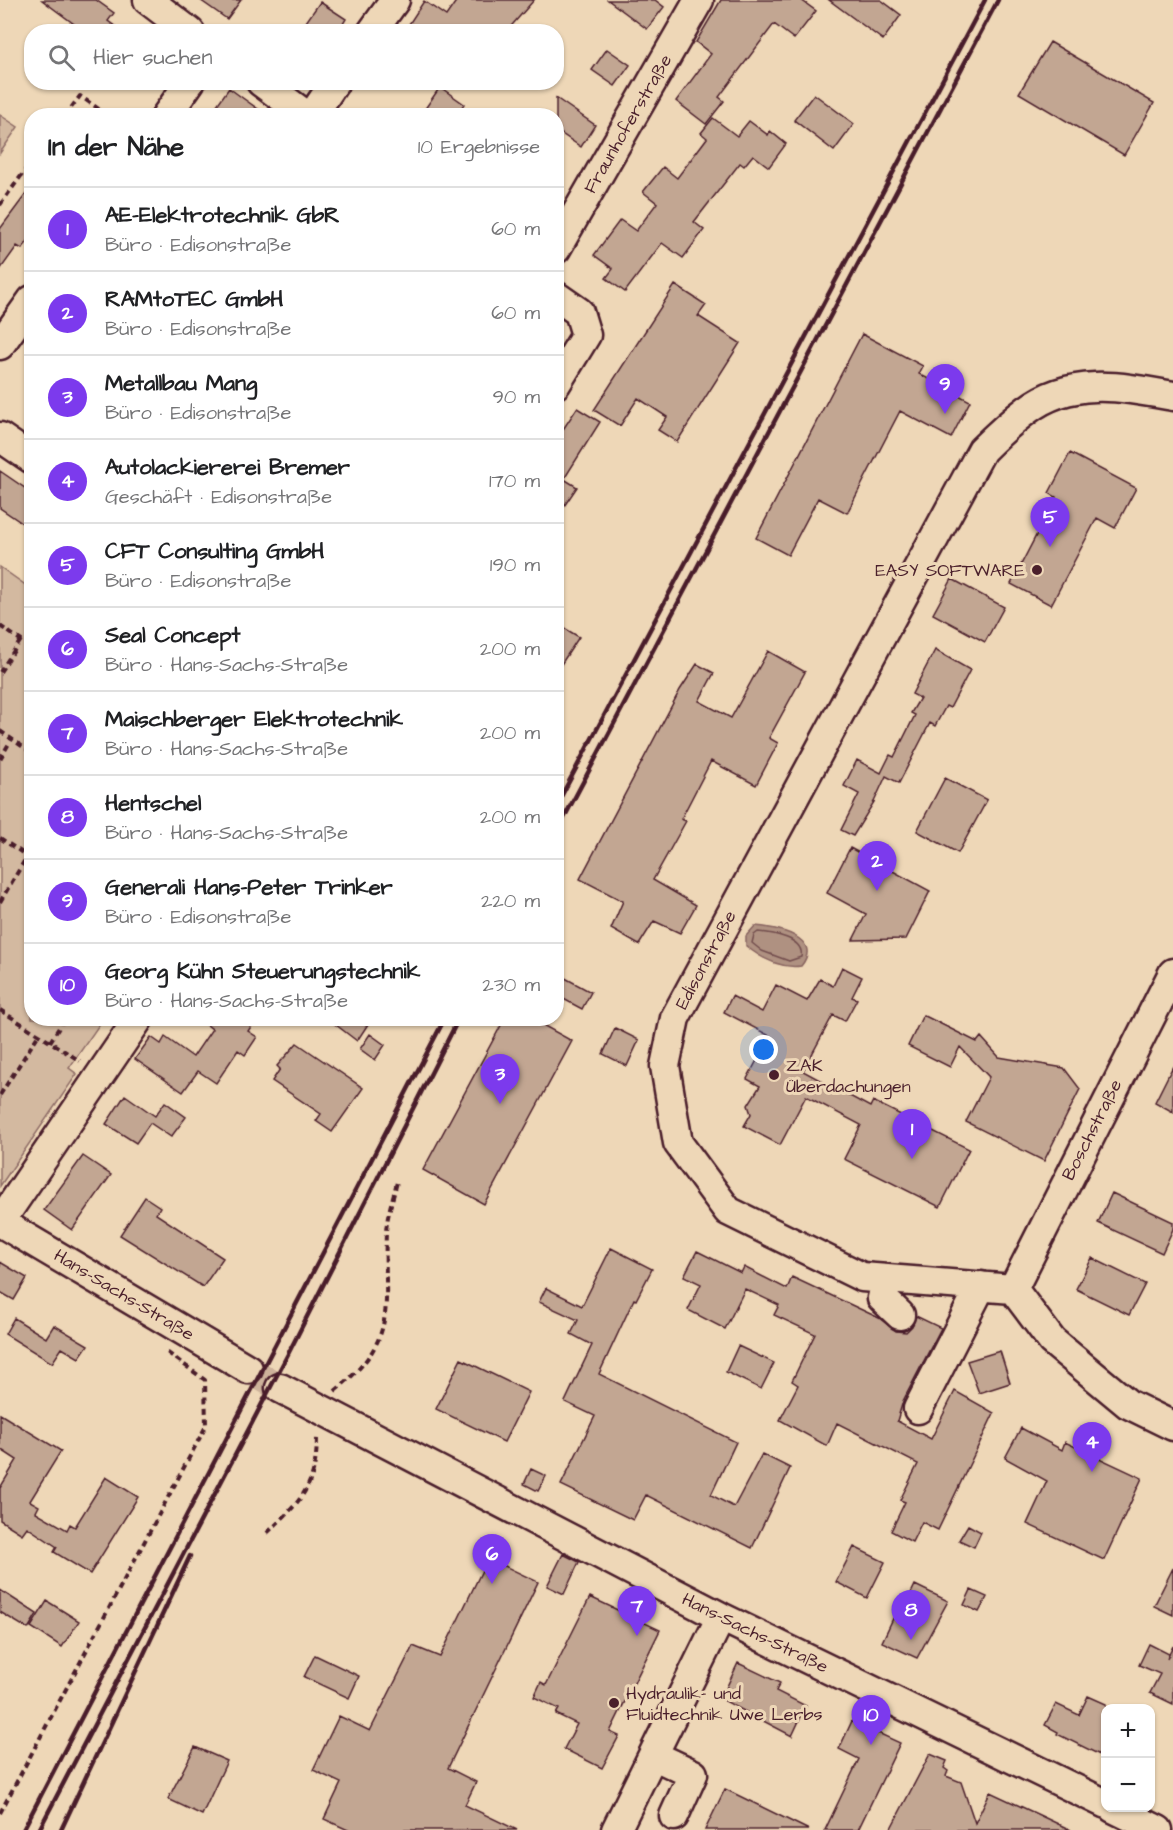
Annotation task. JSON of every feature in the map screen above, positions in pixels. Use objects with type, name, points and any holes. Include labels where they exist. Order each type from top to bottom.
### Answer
[{"type":"street","points":[[148,0],[180,24]]},
{"type":"street","points":[[378,24],[395,0]]},
{"type":"street","name":"Fraunhoferstraße","points":[[564,235],[699,0]]},
{"type":"street","points":[[172,108],[184,90]]},
{"type":"street","points":[[272,90],[298,108]]},
{"type":"street","points":[[315,108],[329,90]]},
{"type":"street","points":[[564,302],[579,312],[586,335],[564,371]]},
{"type":"street","points":[[0,345],[24,311]]},
{"type":"street","name":"Edisonstraße","points":[[1013,1289],[862,1277],[728,1211],[678,1143],[665,1066],[675,1018],[982,450],[1027,409],[1049,396],[1090,386],[1117,386],[1173,396]]},
{"type":"street","points":[[0,437],[24,454]]},
{"type":"street","name":"Boschstraße","points":[[1013,1289],[1173,973]]},
{"type":"street","points":[[0,1221],[134,1026]]},
{"type":"street","name":"Hans-Sachs-Straße","points":[[0,1221],[248,1369]]},
{"type":"street","points":[[887,1279],[882,1298],[900,1315]]},
{"type":"street","points":[[918,1409],[981,1286]]},
{"type":"street","points":[[1013,1289],[1052,1341],[1128,1404],[1173,1426]]},
{"type":"street","name":"Hans-Sachs-Straße","points":[[280,1388],[721,1617],[1101,1802]]},
{"type":"street","points":[[616,1830],[721,1617]]},
{"type":"street","points":[[653,1755],[693,1774],[674,1816]]},
{"type":"street","points":[[1121,1812],[1158,1830]]},
{"type":"path","points":[[71,108],[80,96],[97,108]]},
{"type":"path","points":[[0,206],[24,172]]},
{"type":"path","points":[[0,626],[24,642]]},
{"type":"path","points":[[0,672],[21,640]]},
{"type":"path","points":[[0,731],[24,748]]},
{"type":"path","points":[[0,759],[11,741]]},
{"type":"path","points":[[0,838],[24,854]]},
{"type":"path","points":[[0,902],[24,861]]},
{"type":"path","points":[[0,1010],[24,1025]]},
{"type":"path","points":[[26,1026],[100,1075]]},
{"type":"path","points":[[50,1042],[60,1026]]},
{"type":"path","points":[[0,1095],[39,1034]]},
{"type":"path","points":[[267,1533],[299,1503],[308,1486],[317,1461],[316,1407],[360,1371],[376,1349],[386,1320],[387,1229],[397,1182]]},
{"type":"path","points":[[0,1813],[206,1426],[206,1380],[161,1348]]},
{"type":"shaded area","points":[[0,115],[18,127],[0,153]]},
{"type":"shaded area","points":[[0,567],[24,584],[24,1026],[98,1026],[69,1068],[77,1074],[0,1186]]},
{"type":"water","points":[[755,926],[785,932],[802,941],[806,948],[806,956],[801,966],[793,967],[772,962],[746,946],[746,936]]},
{"type":"building","points":[[42,0],[96,0],[114,13],[108,21],[112,24],[74,24]]},
{"type":"building","points":[[200,0],[241,0],[227,19]]},
{"type":"building","points":[[457,0],[534,0],[513,24],[409,24],[424,1],[446,16]]},
{"type":"building","points":[[608,0],[655,0],[664,7],[647,29]]},
{"type":"building","points":[[721,0],[801,0],[816,11],[794,39],[774,24],[719,97],[724,101],[706,124],[676,101],[711,54],[696,42]]},
{"type":"building","points":[[829,0],[881,0],[901,15],[883,40]]},
{"type":"building","points":[[320,2],[346,19],[343,24],[309,24],[306,22]]},
{"type":"building","points":[[1050,42],[1154,103],[1124,155],[1019,93]]},
{"type":"building","points":[[607,49],[630,65],[615,86],[592,70]]},
{"type":"building","points":[[228,90],[232,90],[257,108],[215,108]]},
{"type":"building","points":[[438,90],[444,90],[464,104],[461,108],[426,108]]},
{"type":"building","points":[[814,94],[854,124],[834,151],[794,120]]},
{"type":"building","points":[[556,98],[595,125],[581,147],[564,135],[564,108],[556,108]]},
{"type":"building","points":[[713,118],[737,136],[749,121],[768,135],[770,131],[786,144],[769,167],[753,155],[744,166],[740,163],[694,222],[704,230],[683,258],[662,243],[625,292],[606,278],[613,269],[594,255],[620,220],[636,231],[657,203],[643,192],[663,167],[677,178],[707,138],[701,133]]},
{"type":"building","points":[[24,197],[24,246],[22,249],[17,246],[0,270],[0,229]]},
{"type":"building","points":[[675,285],[706,305],[698,316],[740,343],[677,442],[658,430],[667,417],[638,398],[620,426],[594,410]]},
{"type":"building","points":[[862,334],[923,366],[919,374],[970,401],[951,438],[900,411],[847,513],[818,498],[788,555],[756,538]]},
{"type":"building","points":[[577,408],[600,422],[564,479],[564,428]]},
{"type":"building","points":[[1070,453],[1136,488],[1115,528],[1097,518],[1051,605],[1011,584],[1056,497],[1049,493]]},
{"type":"building","points":[[0,471],[24,488],[24,524],[0,508]]},
{"type":"building","points":[[564,479],[577,487],[564,506]]},
{"type":"building","points":[[952,579],[1004,607],[985,642],[933,614]]},
{"type":"building","points":[[564,628],[579,637],[564,660]]},
{"type":"building","points":[[935,650],[970,670],[950,708],[946,706],[935,726],[930,723],[899,783],[886,776],[874,802],[853,836],[841,830],[859,794],[844,786],[857,760],[881,773],[890,755],[894,757],[915,715],[911,713],[920,698],[912,694]]},
{"type":"building","points":[[768,651],[805,672],[769,738],[778,743],[756,785],[711,761],[681,819],[686,821],[653,880],[696,905],[680,933],[654,921],[639,945],[611,929],[623,901],[580,879],[680,690],[697,664],[714,673],[699,701],[731,718]]},
{"type":"building","points":[[945,778],[987,800],[958,853],[917,831]]},
{"type":"building","points":[[850,848],[930,891],[906,939],[853,940],[866,914],[827,893]]},
{"type":"building","points":[[842,967],[862,977],[852,997],[857,999],[845,1021],[833,1015],[803,1071],[870,1107],[873,1101],[969,1149],[940,1207],[844,1159],[861,1125],[806,1096],[780,1145],[744,1126],[751,1114],[748,1105],[760,1086],[747,1079],[770,1036],[724,1012],[732,996],[762,1012],[776,985],[807,1001],[820,979],[833,986]]},
{"type":"building","points":[[564,977],[591,992],[582,1009],[564,999]]},
{"type":"building","points":[[923,1015],[977,1042],[981,1037],[999,1057],[1064,1068],[1080,1089],[1044,1161],[966,1122],[989,1077],[960,1047],[950,1067],[908,1046]]},
{"type":"building","points":[[208,1026],[251,1026],[248,1031],[257,1037],[245,1055],[238,1050],[216,1083],[198,1071],[183,1092],[135,1059],[151,1037],[161,1044],[165,1037],[193,1057],[212,1029]]},
{"type":"building","points":[[337,1026],[367,1026],[357,1041]]},
{"type":"building","points":[[501,1026],[545,1026],[572,1041],[484,1204],[423,1170]]},
{"type":"building","points":[[615,1028],[639,1040],[627,1066],[603,1054]]},
{"type":"building","points":[[370,1034],[385,1045],[375,1060],[360,1049]]},
{"type":"building","points":[[297,1043],[363,1088],[332,1132],[316,1121],[321,1114],[272,1081],[280,1069],[277,1066]]},
{"type":"building","points":[[1173,1066],[1173,1112],[1155,1102]]},
{"type":"building","points":[[125,1095],[155,1116],[165,1102],[186,1117],[171,1137],[150,1123],[136,1143],[106,1124]]},
{"type":"building","points":[[83,1156],[111,1175],[72,1230],[44,1210]]},
{"type":"building","points":[[1112,1193],[1173,1222],[1173,1229],[1162,1253],[1098,1223]]},
{"type":"building","points":[[145,1197],[160,1207],[156,1214],[223,1258],[203,1287],[120,1235]]},
{"type":"building","points":[[611,1248],[652,1269],[636,1300],[634,1299],[599,1374],[736,1442],[711,1495],[734,1507],[762,1454],[790,1468],[752,1548],[646,1495],[633,1520],[561,1485],[595,1416],[565,1402],[592,1345],[571,1334],[578,1320],[539,1302],[546,1288],[582,1306]]},
{"type":"building","points":[[697,1251],[741,1273],[744,1267],[787,1289],[792,1277],[879,1318],[896,1331],[906,1332],[912,1326],[916,1316],[941,1328],[903,1401],[897,1421],[931,1439],[955,1391],[994,1413],[938,1530],[922,1522],[912,1542],[891,1531],[905,1502],[900,1500],[918,1464],[837,1423],[827,1446],[780,1420],[798,1385],[792,1381],[815,1334],[774,1315],[779,1305],[745,1289],[725,1329],[688,1310],[701,1284],[684,1276]]},
{"type":"building","points":[[1092,1258],[1145,1284],[1129,1315],[1076,1289]]},
{"type":"building","points":[[0,1262],[27,1278],[14,1300],[0,1292]]},
{"type":"building","points":[[14,1318],[46,1338],[54,1325],[88,1345],[79,1358],[62,1348],[52,1363],[5,1334]]},
{"type":"building","points":[[738,1346],[774,1363],[761,1389],[726,1372]]},
{"type":"building","points":[[1000,1351],[1010,1383],[979,1393],[967,1361]]},
{"type":"building","points":[[461,1359],[529,1392],[504,1442],[436,1409]]},
{"type":"building","points":[[0,1414],[61,1451],[30,1501],[39,1506],[36,1512],[67,1530],[70,1524],[75,1527],[106,1477],[138,1497],[90,1574],[54,1552],[57,1547],[27,1527],[22,1534],[0,1520],[0,1488],[17,1460],[0,1449]]},
{"type":"building","points":[[1021,1428],[1062,1450],[1065,1442],[1142,1478],[1104,1560],[1027,1524],[1047,1481],[1005,1458]]},
{"type":"building","points":[[531,1469],[546,1476],[538,1491],[524,1484]]},
{"type":"building","points":[[968,1525],[981,1532],[974,1547],[959,1540]]},
{"type":"building","points":[[854,1547],[885,1562],[867,1598],[836,1582]]},
{"type":"building","points":[[563,1554],[579,1562],[564,1594],[547,1586]]},
{"type":"building","points":[[488,1558],[538,1582],[448,1768],[476,1782],[465,1805],[517,1830],[348,1830],[324,1819],[341,1783],[313,1770],[339,1716],[370,1731],[413,1646],[440,1657]]},
{"type":"building","points":[[1173,1568],[1173,1615],[1154,1606]]},
{"type":"building","points":[[915,1585],[948,1601],[917,1658],[882,1642],[897,1610],[902,1612]]},
{"type":"building","points":[[0,1590],[37,1614],[28,1629],[0,1612]]},
{"type":"building","points":[[971,1590],[987,1597],[979,1612],[964,1605]]},
{"type":"building","points":[[590,1597],[660,1630],[610,1732],[619,1736],[602,1768],[564,1749],[577,1724],[556,1714],[559,1709],[534,1697],[541,1682],[546,1685]]},
{"type":"building","points":[[47,1601],[79,1621],[62,1647],[31,1627]]},
{"type":"building","points":[[1149,1644],[1169,1654],[1167,1659],[1173,1646],[1173,1704],[1150,1693],[1160,1674],[1139,1665]]},
{"type":"building","points":[[315,1655],[359,1676],[349,1698],[304,1677]]},
{"type":"building","points":[[738,1663],[780,1683],[776,1691],[806,1706],[792,1736],[721,1699]]},
{"type":"building","points":[[1088,1696],[1106,1704],[1101,1704],[1101,1756],[1057,1734],[1058,1732],[1045,1725],[1056,1704],[1079,1715]]},
{"type":"building","points":[[852,1721],[900,1743],[858,1830],[825,1830],[859,1759],[839,1749]]},
{"type":"building","points":[[195,1747],[227,1761],[202,1815],[168,1799]]},
{"type":"building","points":[[930,1754],[947,1761],[944,1768],[948,1771],[946,1776],[961,1782],[975,1823],[990,1792],[1071,1830],[890,1830]]},
{"type":"building","points":[[725,1789],[809,1830],[705,1830]]},
{"type":"tunnel","points":[[248,1369],[280,1388]]},
{"type":"railway","points":[[564,791],[985,0]]},
{"type":"railway","points":[[564,818],[998,0]]},
{"type":"railway","points":[[23,1830],[441,1026]]},
{"type":"railway","points":[[39,1830],[288,1354],[455,1026]]},
{"type":"railway","points":[[61,1830],[190,1556]]},
{"type":"place","name":"Generali Hans-Peter Trinker","points":[[945,414]]},
{"type":"place","name":"CFT Consulting GmbH","points":[[1050,547]]},
{"type":"place","name":"EASY SOFTWARE","points":[[1037,570]]},
{"type":"place","name":"RAMtoTEC GmbH","points":[[877,891]]},
{"type":"place","name":"ZAK Überdachungen","points":[[774,1075]]},
{"type":"place","name":"Metallbau Mang","points":[[500,1104]]},
{"type":"place","name":"AE-Elektrotechnik GbR","points":[[912,1159]]},
{"type":"place","name":"Autolackiererei Bremer","points":[[1092,1472]]},
{"type":"place","name":"Seal Concept","points":[[492,1584]]},
{"type":"place","name":"Maischberger Elektrotechnik","points":[[637,1636]]},
{"type":"place","name":"Hentschel","points":[[911,1640]]},
{"type":"place","name":"Hydraulik- und Fluidtechnik Uwe Lerbs","points":[[614,1703]]},
{"type":"place","name":"Georg Kühn Steuerungstechnik","points":[[871,1745]]}]
